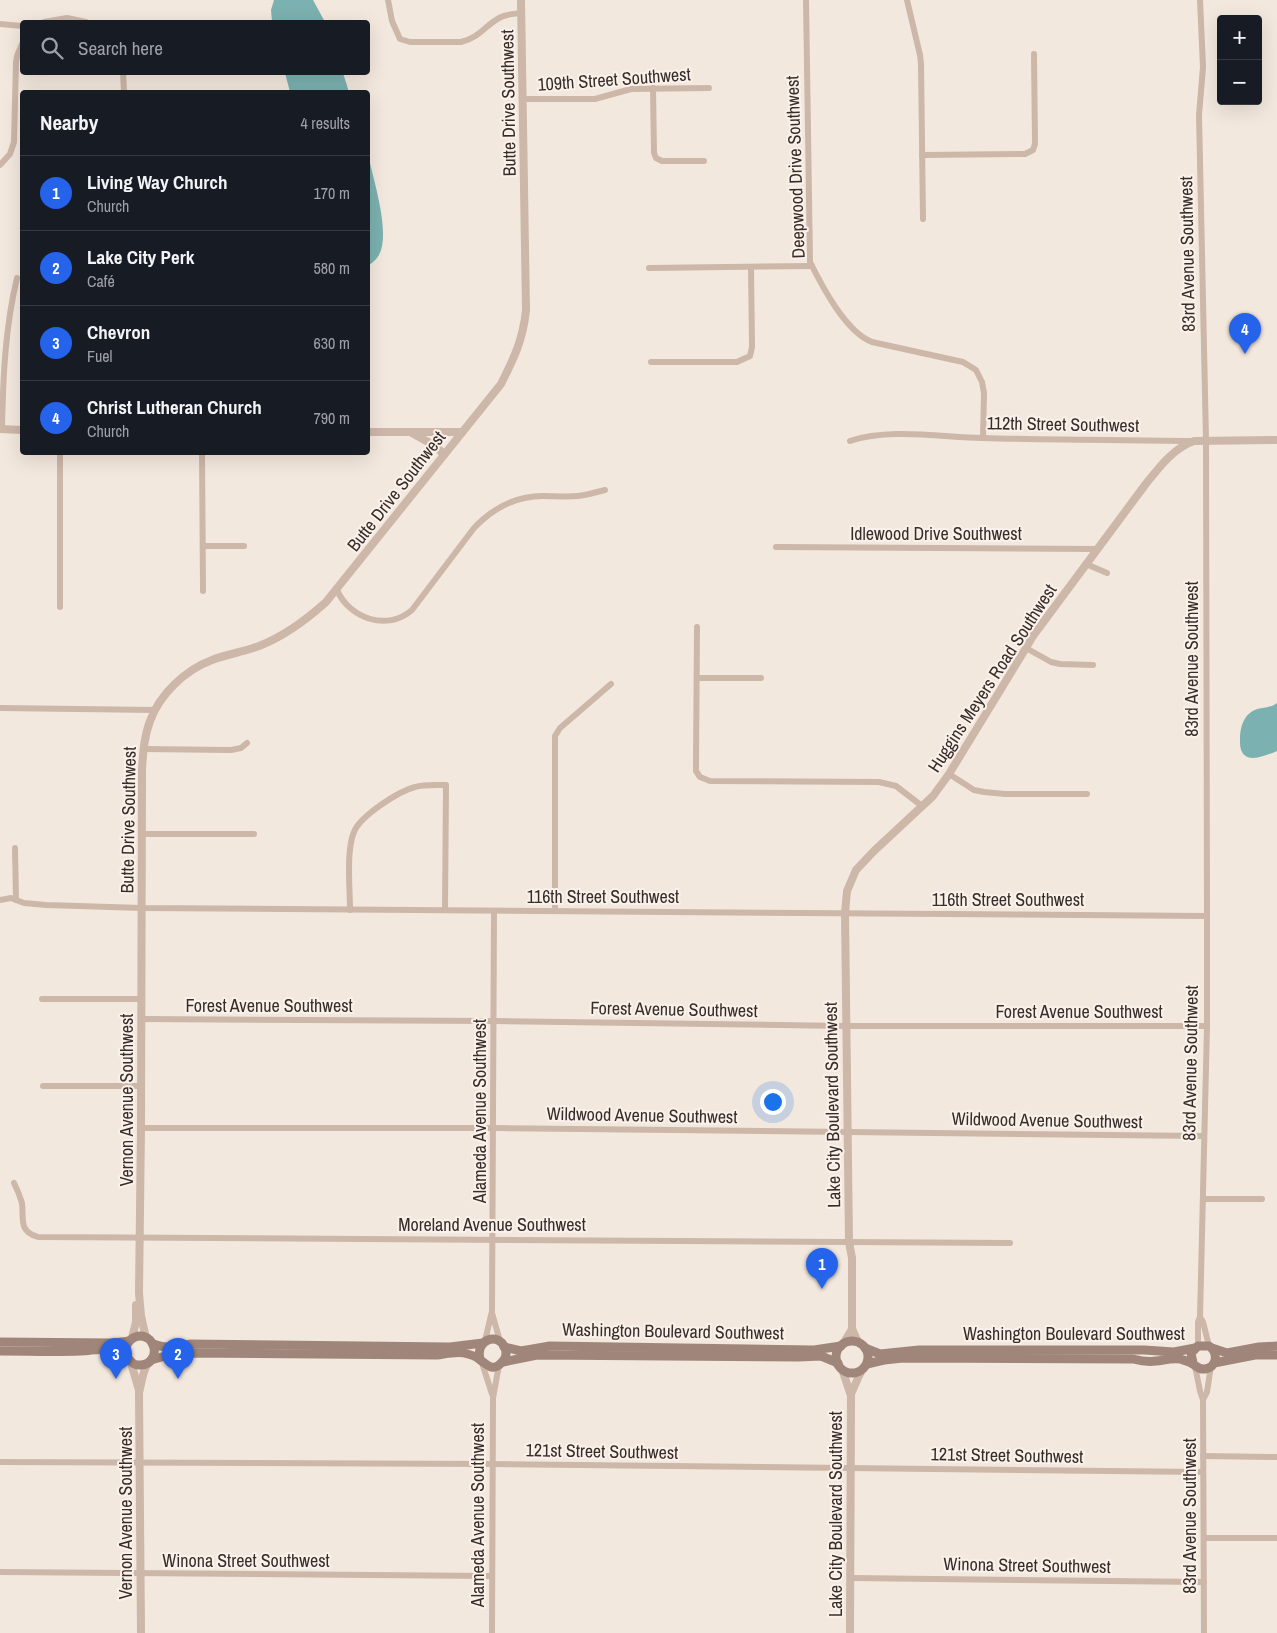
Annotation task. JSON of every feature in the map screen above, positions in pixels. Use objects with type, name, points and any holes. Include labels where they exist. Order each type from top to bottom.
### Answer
[{"type":"main road","points":[[0,1342],[114,1343],[141,1336],[160,1347],[172,1348],[190,1344],[450,1347],[484,1342],[491,1339],[502,1344],[506,1353],[501,1363],[490,1367],[481,1361],[460,1353],[437,1355],[186,1353],[169,1355],[140,1366],[118,1352],[104,1349],[83,1351],[0,1351]]},
{"type":"main road","points":[[129,1360],[125,1350],[130,1340]]},
{"type":"main road","points":[[149,1341],[154,1353],[149,1362]]},
{"type":"main road","points":[[853,1341],[862,1345],[868,1354],[865,1366],[855,1372],[850,1372],[840,1366],[837,1353],[842,1345],[853,1341]]},
{"type":"main road","points":[[481,1361],[479,1350],[484,1342]]},
{"type":"main road","name":"Washington Boulevard Southwest","points":[[502,1344],[521,1351],[550,1346],[814,1350],[842,1345]]},
{"type":"main road","name":"Washington Boulevard Southwest","points":[[862,1345],[880,1354],[919,1350],[1144,1350],[1174,1352],[1196,1347]]},
{"type":"main road","points":[[1277,1346],[1226,1353],[1210,1347],[1196,1347],[1191,1357],[1194,1365],[1203,1369],[1212,1365],[1255,1355],[1277,1355]]},
{"type":"main road","points":[[1210,1347],[1216,1355],[1212,1365]]},
{"type":"main road","name":"Washington Boulevard Southwest","points":[[501,1363],[537,1355],[821,1356],[840,1366]]},
{"type":"main road","name":"Washington Boulevard Southwest","points":[[865,1366],[884,1360],[903,1358],[1133,1359],[1151,1361],[1167,1358],[1181,1359],[1194,1365]]},
{"type":"street","points":[[388,0],[392,21],[400,39],[410,42],[460,42],[469,40],[503,16],[521,14]]},
{"type":"street","name":"Butte Drive Southwest","points":[[142,908],[143,749],[150,720],[155,710],[167,693],[188,673],[211,661],[260,646],[287,632],[308,618],[326,602],[501,384],[516,355],[525,324],[527,283],[521,0]]},
{"type":"street","name":"Deepwood Drive Southwest","points":[[806,0],[809,258],[812,266],[846,321],[860,336],[872,342],[963,362],[976,370],[982,382],[984,393],[983,438]]},
{"type":"street","points":[[907,0],[920,55],[923,219]]},
{"type":"street","name":"83rd Avenue Southwest","points":[[1196,1347],[1200,1317],[1207,1026],[1206,440],[1199,115],[1203,67],[1200,0]]},
{"type":"street","points":[[56,20],[67,18],[76,20]]},
{"type":"street","points":[[0,24],[20,26]]},
{"type":"street","points":[[0,165],[13,149],[16,62],[20,49]]},
{"type":"street","points":[[922,155],[1029,153],[1033,150],[1035,144],[1034,54]]},
{"type":"street","points":[[124,75],[124,90]]},
{"type":"street","points":[[653,88],[656,158],[662,161],[704,161]]},
{"type":"street","name":"109th Street Southwest","points":[[522,99],[595,98],[625,89],[709,88]]},
{"type":"street","points":[[649,268],[812,266]]},
{"type":"street","points":[[651,362],[737,362],[748,358],[752,353],[751,267]]},
{"type":"street","points":[[17,278],[10,309],[5,348],[1,429],[20,430]]},
{"type":"street","points":[[370,432],[462,432]]},
{"type":"street","points":[[410,432],[437,447],[444,455]]},
{"type":"street","name":"112th Street Southwest","points":[[850,441],[865,436],[891,434],[983,438],[1194,441],[1277,440]]},
{"type":"street","name":"Huggins Meyers Road Southwest","points":[[850,882],[856,870],[874,851],[933,796],[949,774],[1032,636],[1087,565],[1144,485],[1163,463],[1183,446],[1194,441]]},
{"type":"street","points":[[60,455],[60,607]]},
{"type":"street","points":[[202,455],[203,591]]},
{"type":"street","points":[[337,590],[343,602],[361,616],[385,621],[400,618],[412,610],[474,528],[497,508],[528,497],[580,496],[605,490]]},
{"type":"street","points":[[204,546],[244,546]]},
{"type":"street","name":"Idlewood Drive Southwest","points":[[776,547],[1097,549]]},
{"type":"street","points":[[1087,565],[1107,574]]},
{"type":"street","points":[[697,627],[696,771],[700,778],[710,781],[879,782],[896,786],[922,806]]},
{"type":"street","points":[[1026,648],[1051,662],[1093,665]]},
{"type":"street","points":[[696,678],[761,678]]},
{"type":"street","points":[[555,911],[555,736],[560,728],[611,684]]},
{"type":"street","points":[[0,708],[155,710]]},
{"type":"street","points":[[143,749],[231,750],[241,748],[247,743]]},
{"type":"street","points":[[949,774],[974,790],[984,792],[1005,794],[1087,794]]},
{"type":"street","points":[[350,910],[350,857],[353,833],[357,827],[370,814],[407,789],[418,786],[446,785],[445,910]]},
{"type":"street","points":[[142,834],[254,834]]},
{"type":"street","points":[[15,848],[16,900]]},
{"type":"street","name":"Lake City Boulevard Southwest","points":[[850,882],[845,913],[849,1242],[852,1258],[852,1329],[862,1345]]},
{"type":"street","name":"116th Street Southwest","points":[[0,900],[7,898],[24,903],[46,905],[142,908],[1207,916]]},
{"type":"street","name":"Vernon Avenue Southwest","points":[[142,908],[139,1293],[141,1316],[149,1341]]},
{"type":"street","name":"Alameda Avenue Southwest","points":[[484,1342],[492,1312],[494,910]]},
{"type":"street","points":[[42,999],[142,999]]},
{"type":"street","name":"Forest Avenue Southwest","points":[[142,1019],[846,1026],[1207,1026]]},
{"type":"street","points":[[43,1086],[141,1086]]},
{"type":"street","name":"Wildwood Avenue Southwest","points":[[141,1128],[494,1128],[1203,1136]]},
{"type":"street","name":"Moreland Avenue Southwest","points":[[14,1183],[20,1194],[25,1229],[30,1234],[38,1237],[139,1236],[1010,1243]]},
{"type":"street","points":[[1203,1199],[1262,1199]]},
{"type":"street","name":"Vernon Avenue Southwest","points":[[130,1340],[136,1322],[136,1301],[139,1293]]},
{"type":"street","name":"Alameda Avenue Southwest","points":[[492,1312],[502,1344]]},
{"type":"street","name":"83rd Avenue Southwest","points":[[1200,1317],[1210,1347]]},
{"type":"street","points":[[842,1345],[852,1329]]},
{"type":"street","name":"Vernon Avenue Southwest","points":[[129,1360],[140,1394]]},
{"type":"street","name":"Alameda Avenue Southwest","points":[[481,1361],[493,1398]]},
{"type":"street","name":"Vernon Avenue Southwest","points":[[141,1633],[140,1394],[143,1375],[149,1362]]},
{"type":"street","name":"Alameda Avenue Southwest","points":[[492,1633],[493,1398],[501,1363]]},
{"type":"street","name":"83rd Avenue Southwest","points":[[1194,1365],[1203,1400],[1204,1633]]},
{"type":"street","name":"83rd Avenue Southwest","points":[[1203,1400],[1207,1392],[1212,1365]]},
{"type":"street","name":"Lake City Boulevard Southwest","points":[[840,1366],[851,1396]]},
{"type":"street","name":"Lake City Boulevard Southwest","points":[[850,1633],[851,1396],[865,1366]]},
{"type":"street","points":[[1203,1456],[1277,1457]]},
{"type":"street","name":"121st Street Southwest","points":[[0,1462],[492,1464],[1203,1472]]},
{"type":"street","points":[[1204,1538],[1277,1538]]},
{"type":"street","name":"Winona Street Southwest","points":[[0,1572],[492,1576]]},
{"type":"street","name":"Winona Street Southwest","points":[[850,1578],[1204,1582]]},
{"type":"water","points":[[274,0],[313,0],[324,20],[272,20],[271,10]]},
{"type":"water","points":[[286,75],[344,75],[348,90],[289,90]]},
{"type":"water","points":[[370,163],[380,206],[383,233],[382,245],[379,255],[370,264]]},
{"type":"water","points":[[1277,703],[1277,751],[1264,756],[1247,757],[1243,754],[1240,740],[1244,720],[1254,710]]},
{"type":"place","name":"Christ Lutheran Church","points":[[1245,354]]},
{"type":"place","name":"Living Way Church","points":[[822,1289]]},
{"type":"place","name":"Chevron","points":[[116,1379]]},
{"type":"place","name":"Lake City Perk","points":[[178,1379]]}]
